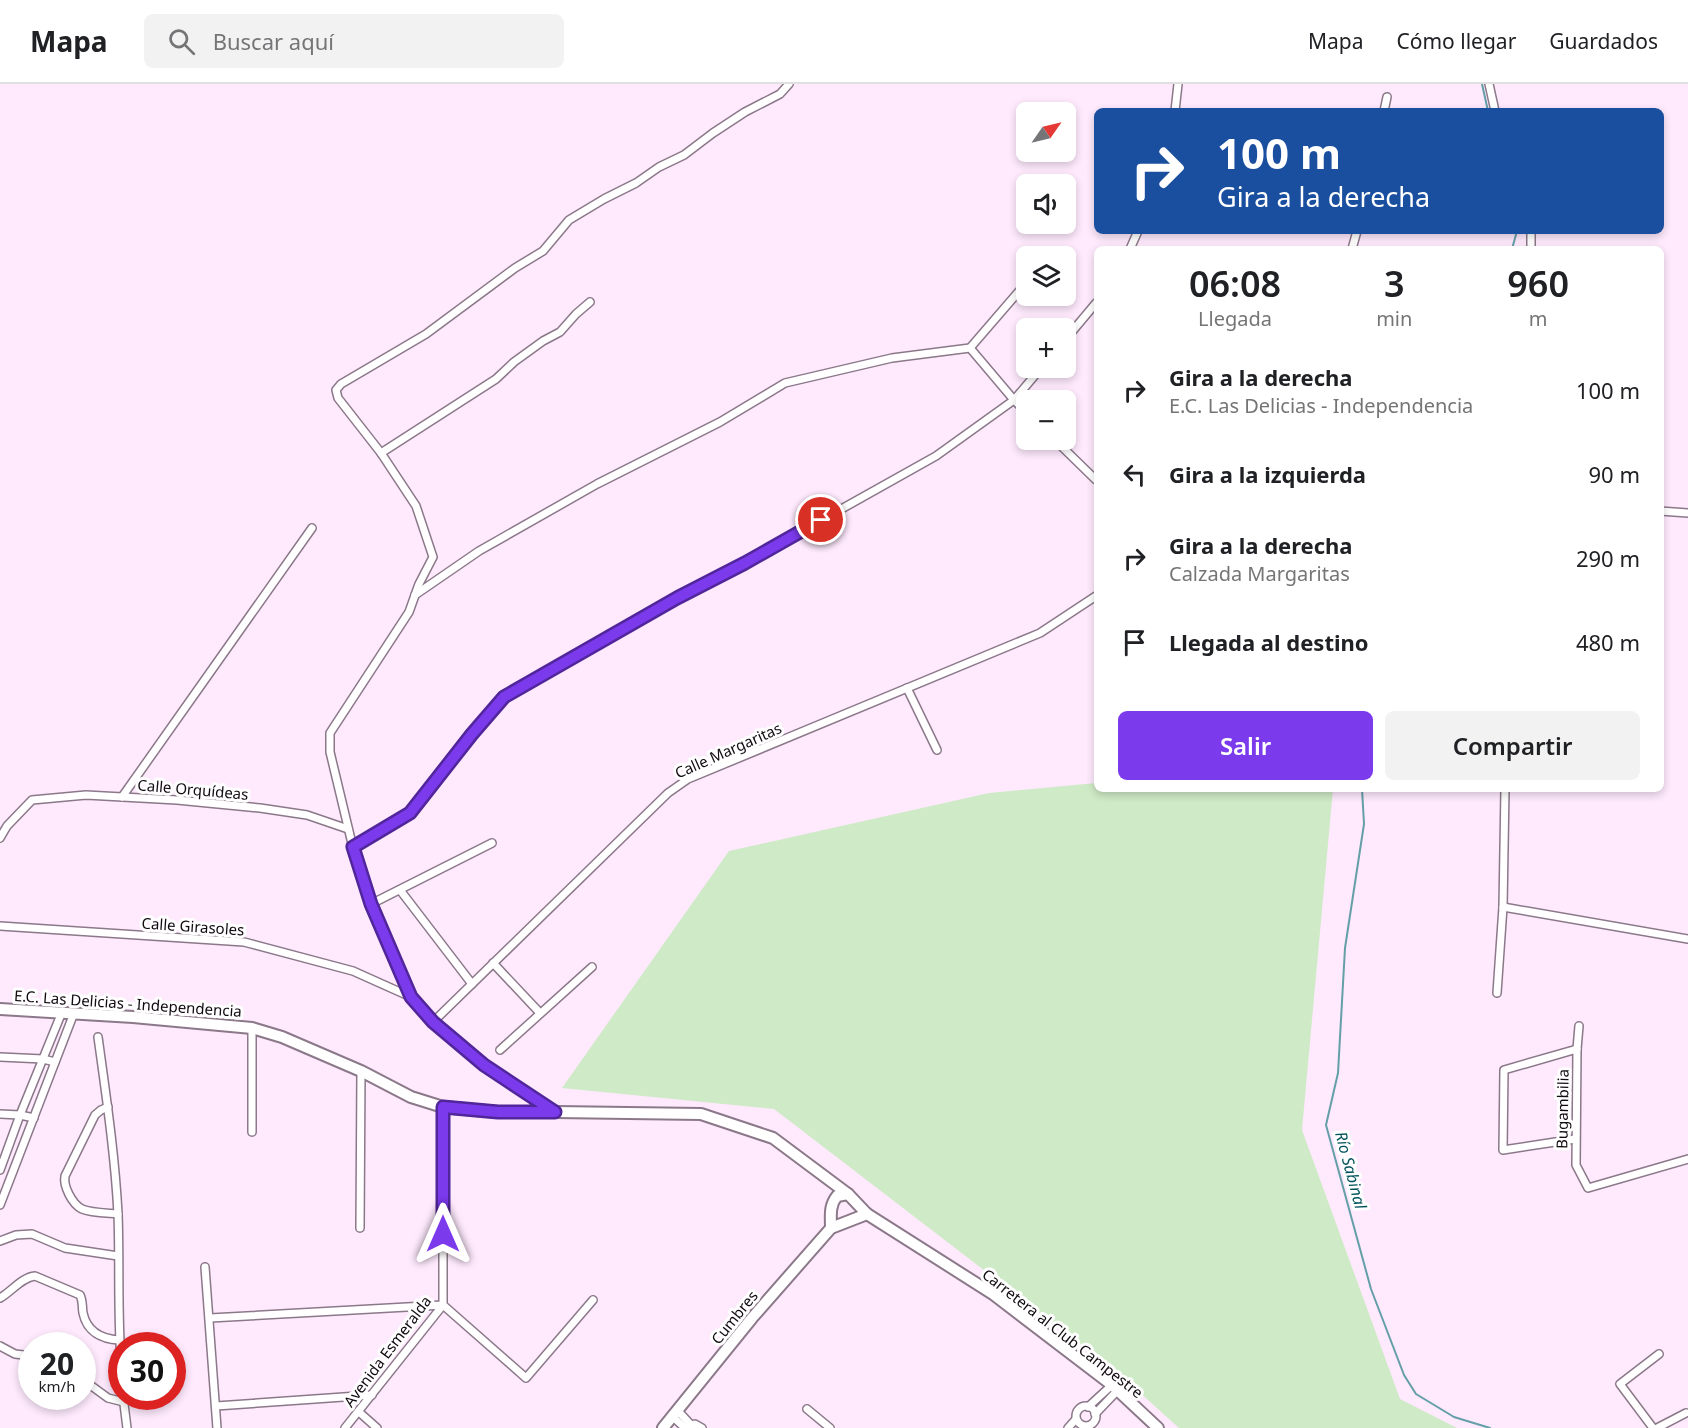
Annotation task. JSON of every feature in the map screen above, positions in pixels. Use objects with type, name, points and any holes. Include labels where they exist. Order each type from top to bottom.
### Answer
[{"type":"street","points":[[555,1112],[484,1065],[433,1022],[411,997],[371,904],[353,847],[330,752],[330,733],[409,612],[433,557],[416,506],[381,453],[338,398],[336,390],[341,384],[426,334],[515,268],[543,251],[568,220],[636,183],[659,166],[684,155],[744,112],[780,94],[789,84]]},
{"type":"street","points":[[1175,108],[1178,84]]},
{"type":"street","points":[[1489,84],[1494,108]]},
{"type":"street","points":[[1385,108],[1387,97]]},
{"type":"street","points":[[415,595],[479,551],[557,506],[720,422],[785,383],[892,358],[970,348],[1016,295]]},
{"type":"street","points":[[381,453],[496,379],[514,362],[560,332],[590,302]]},
{"type":"street","points":[[1076,327],[1094,305]]},
{"type":"street","points":[[970,348],[1014,400]]},
{"type":"street","points":[[353,847],[410,813],[504,697],[677,598],[745,563],[936,456],[1014,400],[1033,378]]},
{"type":"street","points":[[1064,450],[1094,478]]},
{"type":"street","points":[[1664,512],[1688,513]]},
{"type":"street","points":[[122,797],[312,528]]},
{"type":"street","name":"Calle Margaritas","points":[[433,1022],[668,793],[688,779],[1040,633],[1094,597]]},
{"type":"street","points":[[907,688],[937,750]]},
{"type":"street","points":[[1497,993],[1503,907],[1505,792]]},
{"type":"street","name":"Calle Orquídeas","points":[[0,837],[7,826],[32,800],[86,795],[260,808],[307,815],[348,829]]},
{"type":"street","points":[[371,904],[492,843]]},
{"type":"street","points":[[400,890],[472,984]]},
{"type":"street","points":[[1503,907],[1688,939]]},
{"type":"street","name":"Calle Girasoles","points":[[0,926],[244,942],[353,970],[411,997]]},
{"type":"street","points":[[493,963],[540,1013]]},
{"type":"street","points":[[500,1050],[592,967]]},
{"type":"street","name":"E.C. Las Delicias - Independencia","points":[[0,1009],[134,1017],[252,1028],[282,1037],[361,1071],[411,1097],[443,1107],[498,1112],[701,1114],[773,1138]]},
{"type":"street","points":[[11,1176],[0,1172],[20,1115],[62,1012]]},
{"type":"street","points":[[0,1205],[74,1013]]},
{"type":"street","name":"Bugambilia","points":[[1579,1026],[1576,1164],[1588,1188],[1688,1159]]},
{"type":"street","points":[[252,1028],[252,1132]]},
{"type":"street","points":[[98,1037],[108,1107],[118,1214],[119,1332]]},
{"type":"street","points":[[1575,1139],[1503,1150],[1504,1070],[1577,1049]]},
{"type":"street","points":[[0,1057],[43,1059],[55,1062]]},
{"type":"street","points":[[360,1228],[361,1071]]},
{"type":"street","points":[[108,1107],[95,1115],[63,1183],[69,1195],[81,1209],[118,1214]]},
{"type":"street","name":"Avenida Esmeralda","points":[[345,1428],[442,1305],[443,1107]]},
{"type":"street","points":[[0,1114],[33,1118]]},
{"type":"street","name":"Carretera al Club Campestre","points":[[773,1138],[848,1194],[867,1214],[993,1294],[1115,1388],[1158,1428]]},
{"type":"street","points":[[831,1228],[833,1202],[837,1197],[848,1194]]},
{"type":"street","name":"Cumbres","points":[[663,1428],[760,1309],[831,1228],[867,1214]]},
{"type":"street","points":[[0,1240],[16,1235],[32,1234],[65,1248],[118,1256]]},
{"type":"street","points":[[205,1267],[217,1428]]},
{"type":"street","points":[[0,1298],[25,1279],[35,1276],[80,1295],[83,1315],[90,1327],[98,1335],[108,1339]]},
{"type":"street","points":[[210,1318],[442,1305],[526,1378],[593,1300]]},
{"type":"street","points":[[0,1346],[18,1354]]},
{"type":"street","points":[[1659,1354],[1620,1384],[1655,1428],[1686,1413]]},
{"type":"street","points":[[1068,1428],[1076,1419],[1079,1409],[1088,1407],[1115,1388]]},
{"type":"street","points":[[1076,1419],[1082,1427],[1093,1424],[1095,1414],[1115,1388]]},
{"type":"street","points":[[216,1406],[372,1395]]},
{"type":"street","points":[[1088,1407],[1095,1414]]},
{"type":"street","points":[[807,1409],[830,1428]]},
{"type":"street","points":[[125,1410],[127,1428]]},
{"type":"street","points":[[358,1412],[377,1428]]},
{"type":"street","points":[[675,1414],[687,1427],[699,1425],[702,1428]]},
{"type":"green space","points":[[1094,783],[1094,792],[1333,792],[1302,1130],[1400,1399],[1457,1428],[1179,1428],[1118,1373],[774,1109],[562,1088],[729,851],[989,793]]},
{"type":"waterway","name":"Río Sabinal","points":[[1482,84],[1487,108]]},
{"type":"waterway","name":"Río Sabinal","points":[[1513,246],[1516,234]]},
{"type":"waterway","name":"Río Sabinal","points":[[1362,792],[1364,824],[1345,948],[1338,1073],[1326,1125],[1371,1289],[1404,1375],[1416,1394],[1454,1417],[1490,1428]]},
{"type":"route","points":[[443,1234],[443,1107],[498,1112],[555,1112],[484,1065],[433,1022],[411,997],[371,904],[353,847],[410,813],[504,697],[677,598],[821,520]]}]
